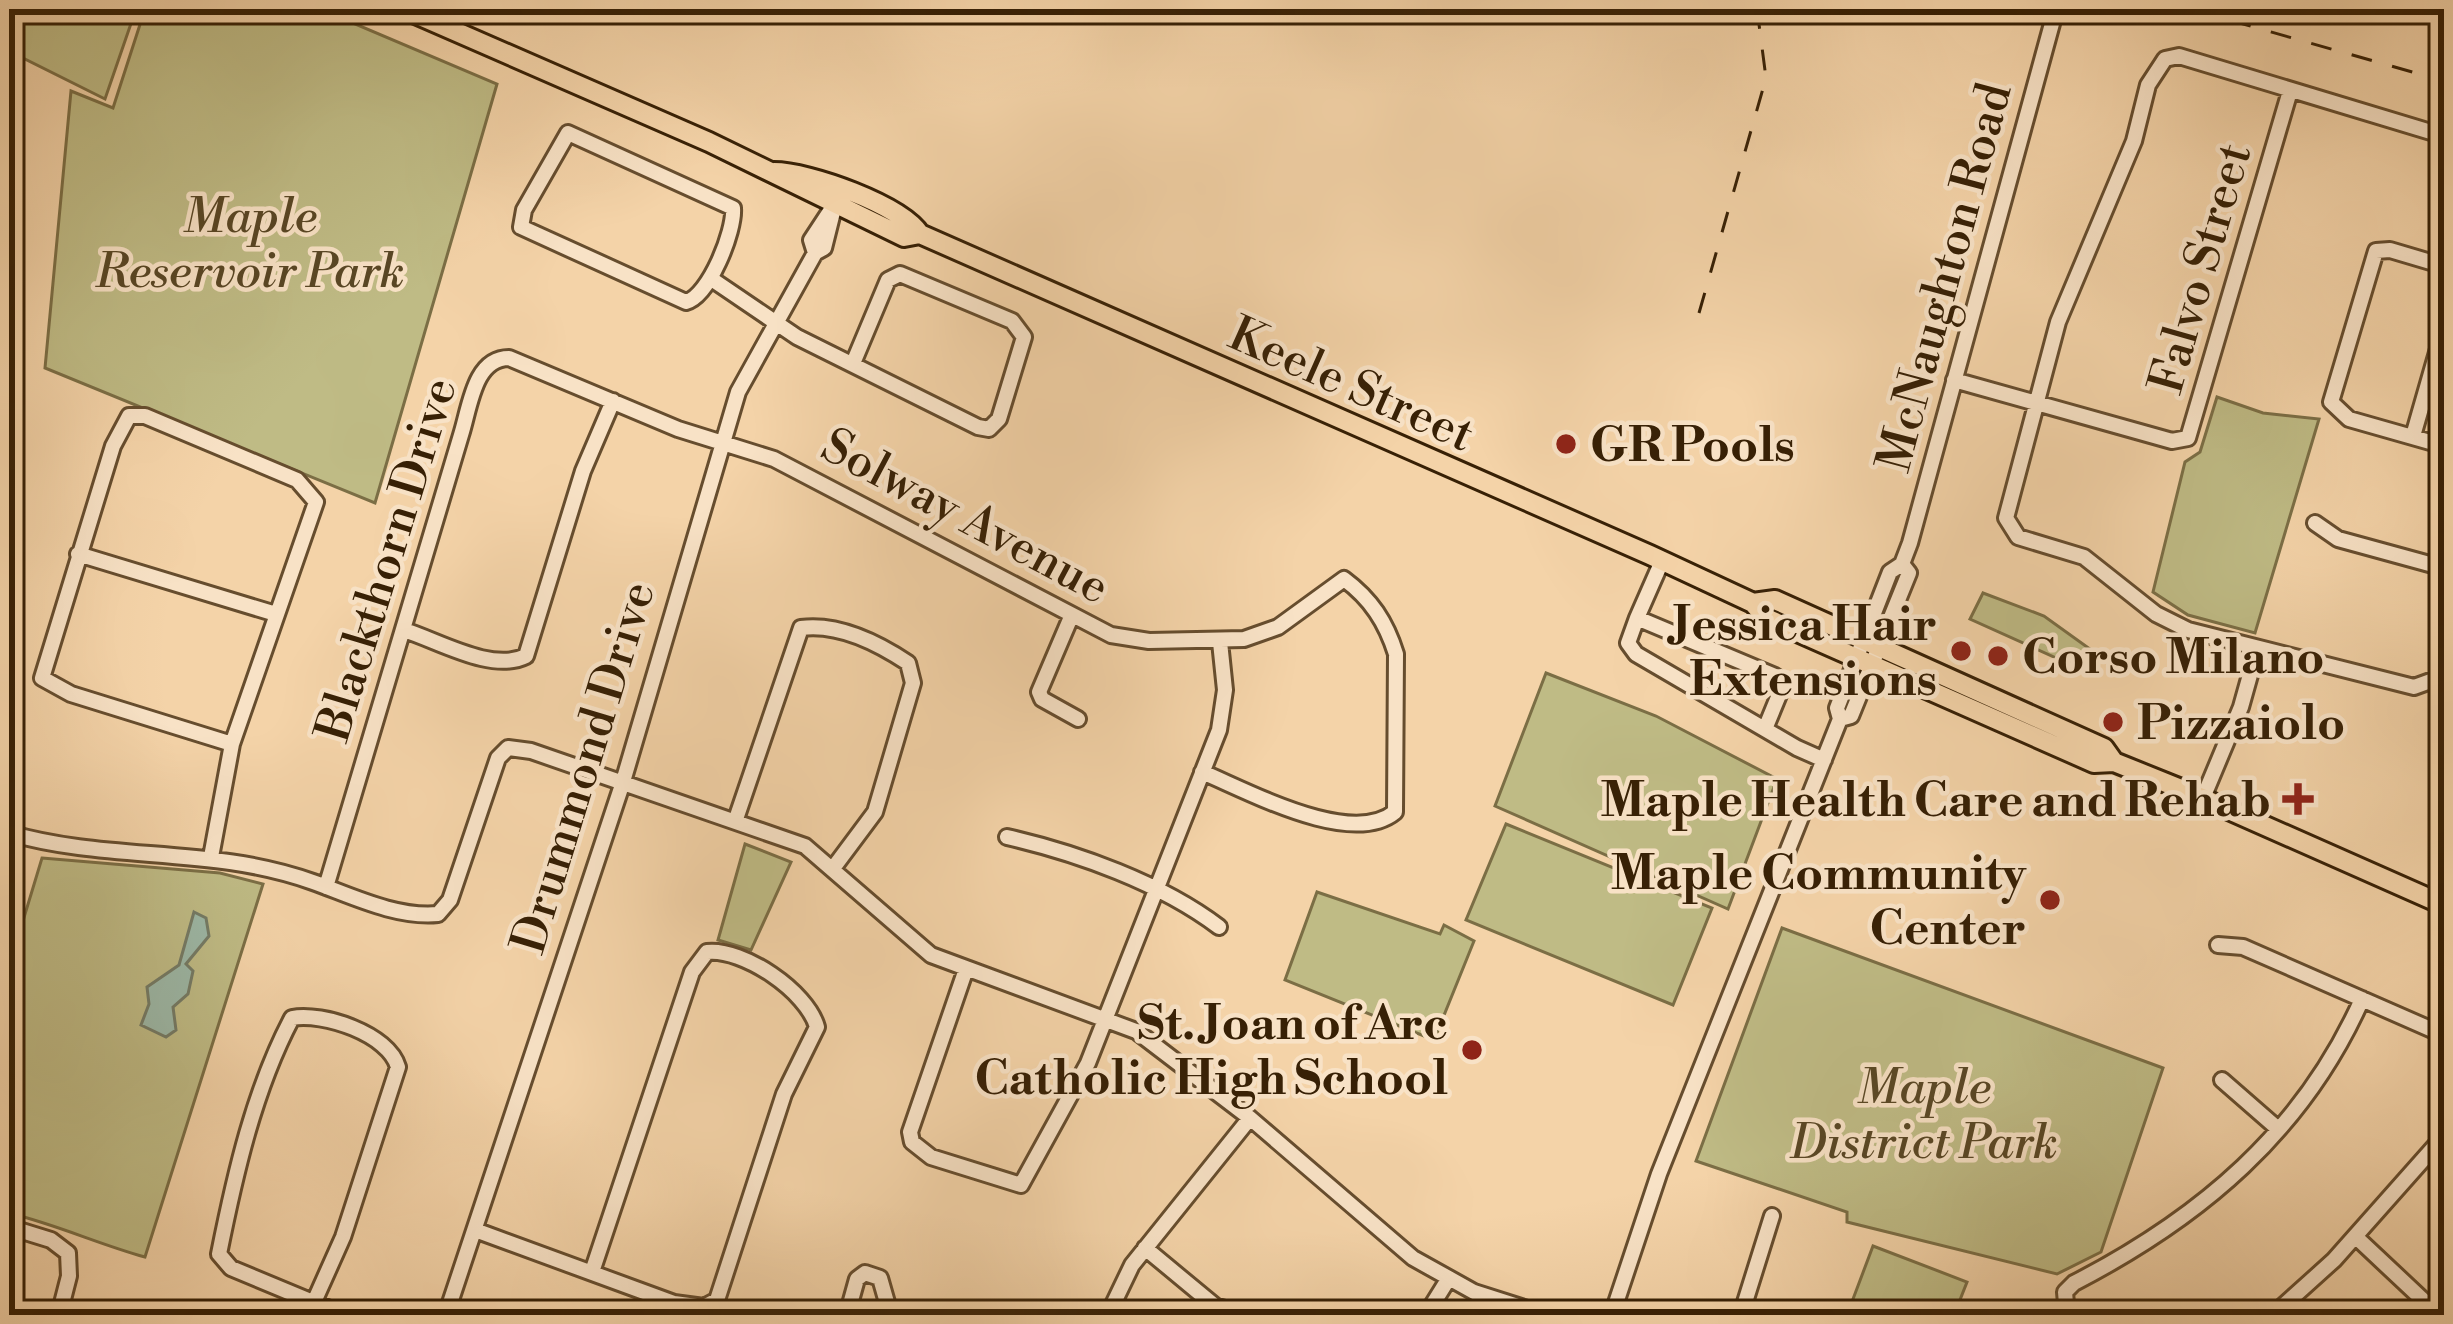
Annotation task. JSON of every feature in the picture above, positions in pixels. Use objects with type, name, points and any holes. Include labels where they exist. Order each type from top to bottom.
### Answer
[{"type":"main road","name":"Keele Street","points":[[404,9],[774,172],[798,172],[904,237],[920,234],[1662,561],[1754,603],[1766,618],[1869,651],[2094,763],[2114,762],[2444,904]]},
{"type":"street","name":"McNaughton Road","points":[[1612,1315],[1667,1152],[1840,719],[1837,708],[1909,573],[1903,564],[2056,9]]},
{"type":"street","points":[[2444,136],[2179,56],[2155,69],[2134,141],[2058,322],[2006,518],[2008,530],[2084,557],[2156,614],[2188,630],[2414,687],[2437,679],[2444,659]]},
{"type":"street","name":"Falvo Street","points":[[1954,380],[2171,441],[2188,437],[2290,92]]},
{"type":"street","points":[[568,133],[733,208],[734,222],[712,280],[696,300],[686,302],[521,227],[557,142],[568,133]]},
{"type":"street","name":"Drummond Drive","points":[[446,1315],[622,784],[742,381],[815,253],[812,240],[837,197]]},
{"type":"street","points":[[2444,266],[2390,250],[2376,251],[2331,401],[2341,415],[2444,446]]},
{"type":"street","points":[[712,280],[777,321],[962,421],[989,429],[999,419],[1024,337],[1012,321],[900,274],[888,280],[854,361]]},
{"type":"street","points":[[2413,436],[2444,328]]},
{"type":"street","name":"Blackthorn Drive","points":[[326,887],[484,366],[509,358],[725,444]]},
{"type":"street","points":[[404,630],[494,661],[513,663],[526,656],[583,471],[613,401]]},
{"type":"street","points":[[211,856],[232,744],[316,502],[297,480],[145,416],[129,416],[113,446],[42,678],[70,694],[232,744]]},
{"type":"street","name":"Solway Avenue","points":[[725,444],[790,466],[1008,578],[1071,617],[1128,639],[1220,642],[1278,626],[1344,579],[1367,596],[1390,632],[1396,654],[1398,806],[1390,818],[1326,823],[1202,772]]},
{"type":"street","points":[[2315,523],[2338,538],[2444,568]]},
{"type":"street","points":[[78,554],[276,614]]},
{"type":"street","points":[[1662,561],[1628,643],[1636,654],[1824,760]]},
{"type":"street","points":[[1071,617],[1040,692],[1042,699],[1078,719]]},
{"type":"street","points":[[1637,619],[1777,677],[1781,690],[1766,729]]},
{"type":"street","points":[[736,819],[801,628],[829,628],[863,639],[908,663],[913,683],[875,812],[834,867]]},
{"type":"street","points":[[966,969],[910,1132],[917,1150],[931,1157],[1021,1185],[1088,1063],[1202,772],[1224,707],[1220,642]]},
{"type":"street","points":[[2203,798],[2258,650]]},
{"type":"street","points":[[9,833],[56,844],[211,856],[271,868],[419,916],[438,914],[450,900],[485,788],[508,748],[530,751],[805,846],[834,867],[916,945],[966,969],[1106,1017],[1152,1042],[1250,1118],[1413,1258],[1449,1279],[1546,1315]]},
{"type":"street","points":[[1007,837],[1050,848],[1154,890],[1219,927]]},
{"type":"street","points":[[2218,945],[2242,947],[2444,1035]]},
{"type":"street","points":[[476,1230],[674,1304],[704,1307],[717,1300],[784,1094],[817,1027],[792,993],[751,962],[707,952],[692,972],[592,1272]]},
{"type":"street","points":[[2067,1315],[2065,1292],[2181,1223],[2276,1128],[2326,1074],[2362,1000]]},
{"type":"street","points":[[314,1302],[343,1237],[398,1067],[394,1054],[380,1042],[310,1014],[292,1018],[280,1041],[234,1176],[219,1254],[231,1268],[344,1315]]},
{"type":"street","points":[[2222,1080],[2276,1128]]},
{"type":"street","points":[[1108,1315],[1119,1284],[1250,1118]]},
{"type":"street","points":[[2273,1315],[2356,1237],[2444,1136]]},
{"type":"street","points":[[1741,1315],[1772,1216]]},
{"type":"street","points":[[9,1227],[51,1240],[68,1253],[69,1276],[59,1315]]},
{"type":"street","points":[[2356,1237],[2440,1315]]},
{"type":"street","points":[[1145,1248],[1215,1306],[1246,1315]]},
{"type":"street","points":[[847,1315],[857,1279],[865,1273],[880,1278],[883,1311],[916,1315]]},
{"type":"street","points":[[1426,1315],[1449,1279]]},
{"type":"green space","points":[[9,9],[136,9],[105,99],[9,51]]},
{"type":"green space","name":"Maple Reservoir Park","points":[[145,9],[320,9],[497,84],[375,503],[45,368],[71,91],[113,108]]},
{"type":"green space","points":[[2217,397],[2263,413],[2319,419],[2255,633],[2188,615],[2153,592],[2185,462],[2200,452]]},
{"type":"green space","points":[[1983,593],[2044,616],[2094,652],[2085,671],[1970,619]]},
{"type":"green space","points":[[1546,673],[1656,716],[1777,779],[1728,909],[1495,806]]},
{"type":"green space","points":[[1506,824],[1712,908],[1673,1005],[1466,920]]},
{"type":"green space","points":[[745,844],[791,862],[751,950],[718,940]]},
{"type":"green space","points":[[42,858],[220,873],[263,884],[145,1257],[9,1213],[9,967]]},
{"type":"green space","points":[[1317,892],[1440,934],[1444,925],[1474,941],[1434,1040],[1285,980]]},
{"type":"green space","name":"Maple District Park","points":[[1782,928],[2163,1068],[2101,1252],[2057,1274],[1847,1222],[1847,1212],[1696,1161]]},
{"type":"green space","points":[[1873,1246],[1967,1282],[1954,1315],[1872,1315],[1850,1307]]},
{"type":"shaded area","points":[[194,912],[206,918],[209,936],[186,964],[193,971],[188,994],[173,1007],[176,1030],[166,1037],[141,1025],[149,1004],[147,987],[179,965]]},
{"type":"railway","points":[[1699,313],[1766,78],[1757,9]]},
{"type":"railway","points":[[2190,9],[2444,81]]},
{"type":"place","name":"GR Pools","points":[[1566,444]]},
{"type":"place","name":"Jessica Hair Extensions","points":[[1961,651]]},
{"type":"place","name":"Corso Milano","points":[[1998,656]]},
{"type":"place","name":"Pizzaiolo","points":[[2113,722]]},
{"type":"place","name":"Maple Health Care and Rehab","points":[[2298,799]]},
{"type":"place","name":"Maple Community Center","points":[[2050,900]]},
{"type":"place","name":"St. Joan of Arc Catholic High School","points":[[1472,1050]]}]
